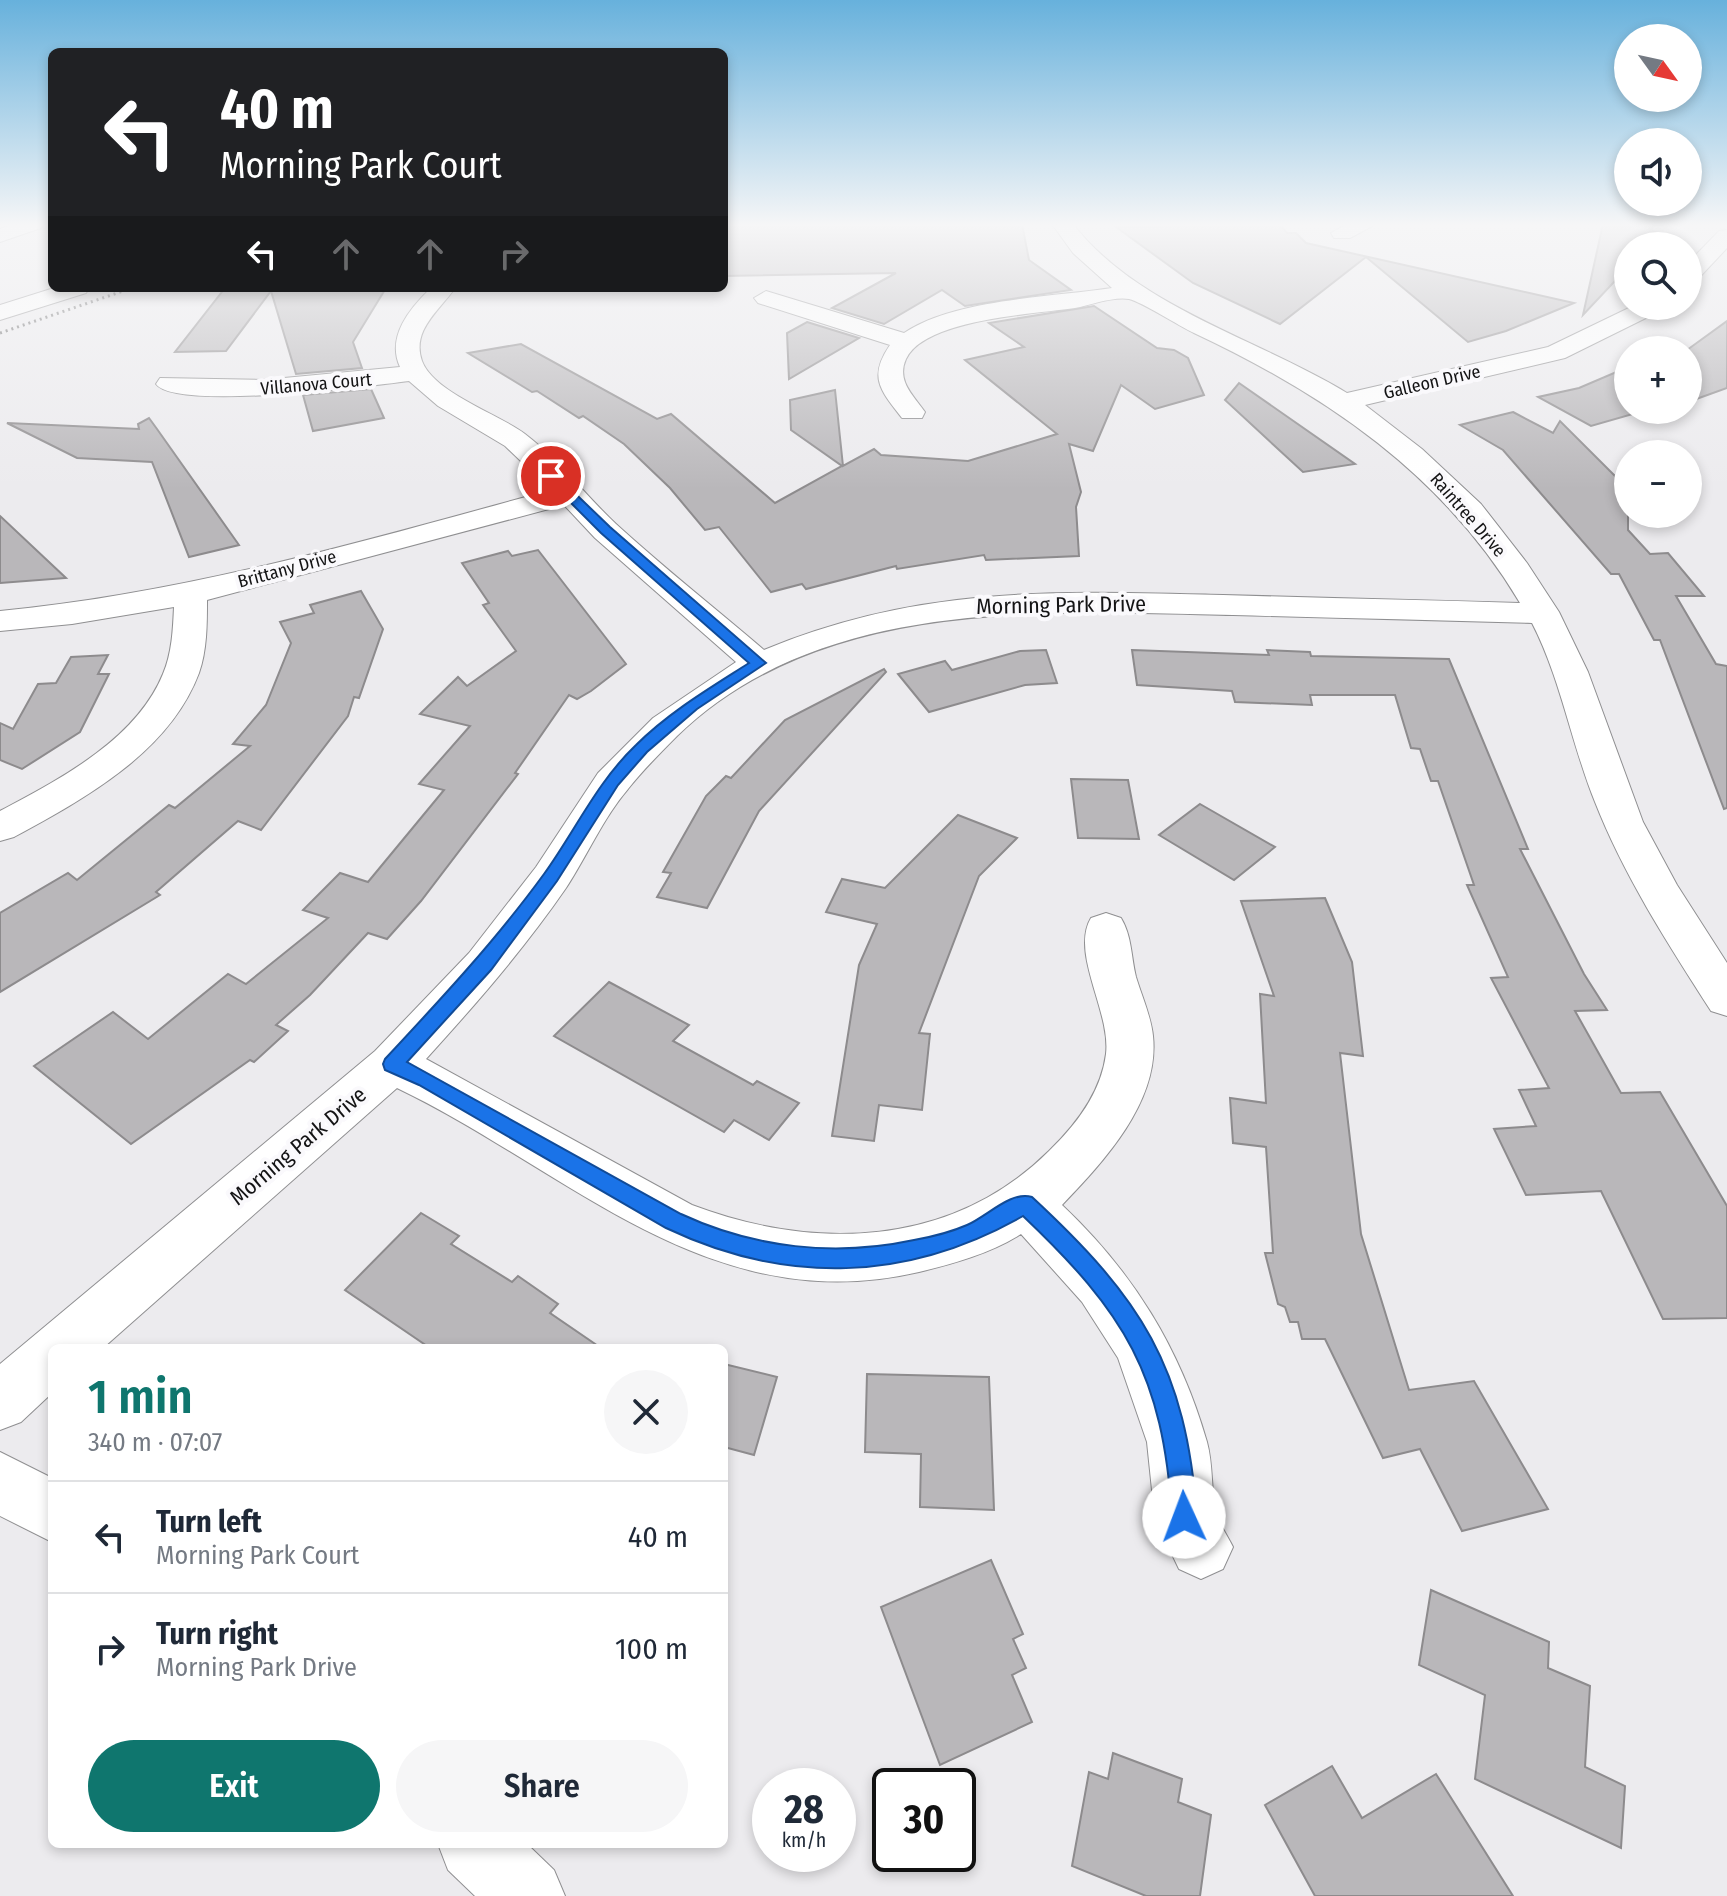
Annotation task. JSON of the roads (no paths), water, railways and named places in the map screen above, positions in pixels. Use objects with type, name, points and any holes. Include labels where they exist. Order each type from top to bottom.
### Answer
[{"type":"street","points":[[422,312],[409,336],[407,354],[415,373],[466,412],[515,440],[569,494],[758,663]]},
{"type":"street","points":[[812,312],[907,342]]},
{"type":"street","points":[[912,412],[891,382],[891,368],[907,342],[943,323],[990,312]]},
{"type":"street","name":"Raintree Drive","points":[[1173,312],[1262,355],[1344,402],[1388,434],[1459,499],[1494,540],[1562,650],[1622,820],[1680,929],[1727,999]]},
{"type":"street","name":"Galleon Drive","points":[[1344,402],[1556,353],[1623,320]]},
{"type":"street","name":"Villanova Court","points":[[169,384],[219,389],[289,390],[415,373]]},
{"type":"street","name":"Brittany Drive","points":[[0,621],[64,617],[191,595],[569,494]]},
{"type":"street","points":[[0,828],[89,776],[126,746],[158,712],[180,677],[189,647],[191,595]]},
{"type":"street","name":"Morning Park Drive","points":[[67,1344],[392,1064],[485,965],[551,877],[612,782],[641,748],[692,706],[758,663],[870,624],[978,605],[1086,602],[1540,613]]},
{"type":"street","points":[[392,1064],[426,1080],[673,1221],[713,1239],[759,1252],[843,1260],[914,1250],[973,1233],[1025,1204],[1062,1176],[1097,1131],[1117,1097],[1131,1044],[1127,1008],[1112,967],[1106,929]]},
{"type":"street","points":[[1025,1204],[1080,1255],[1117,1301],[1144,1346],[1164,1392],[1180,1453],[1184,1517],[1201,1547]]},
{"type":"street","points":[[0,1402],[48,1360]]},
{"type":"street","points":[[0,1483],[48,1509]]},
{"type":"street","points":[[478,1848],[528,1896]]},
{"type":"railway","points":[[0,333],[60,312]]}]
